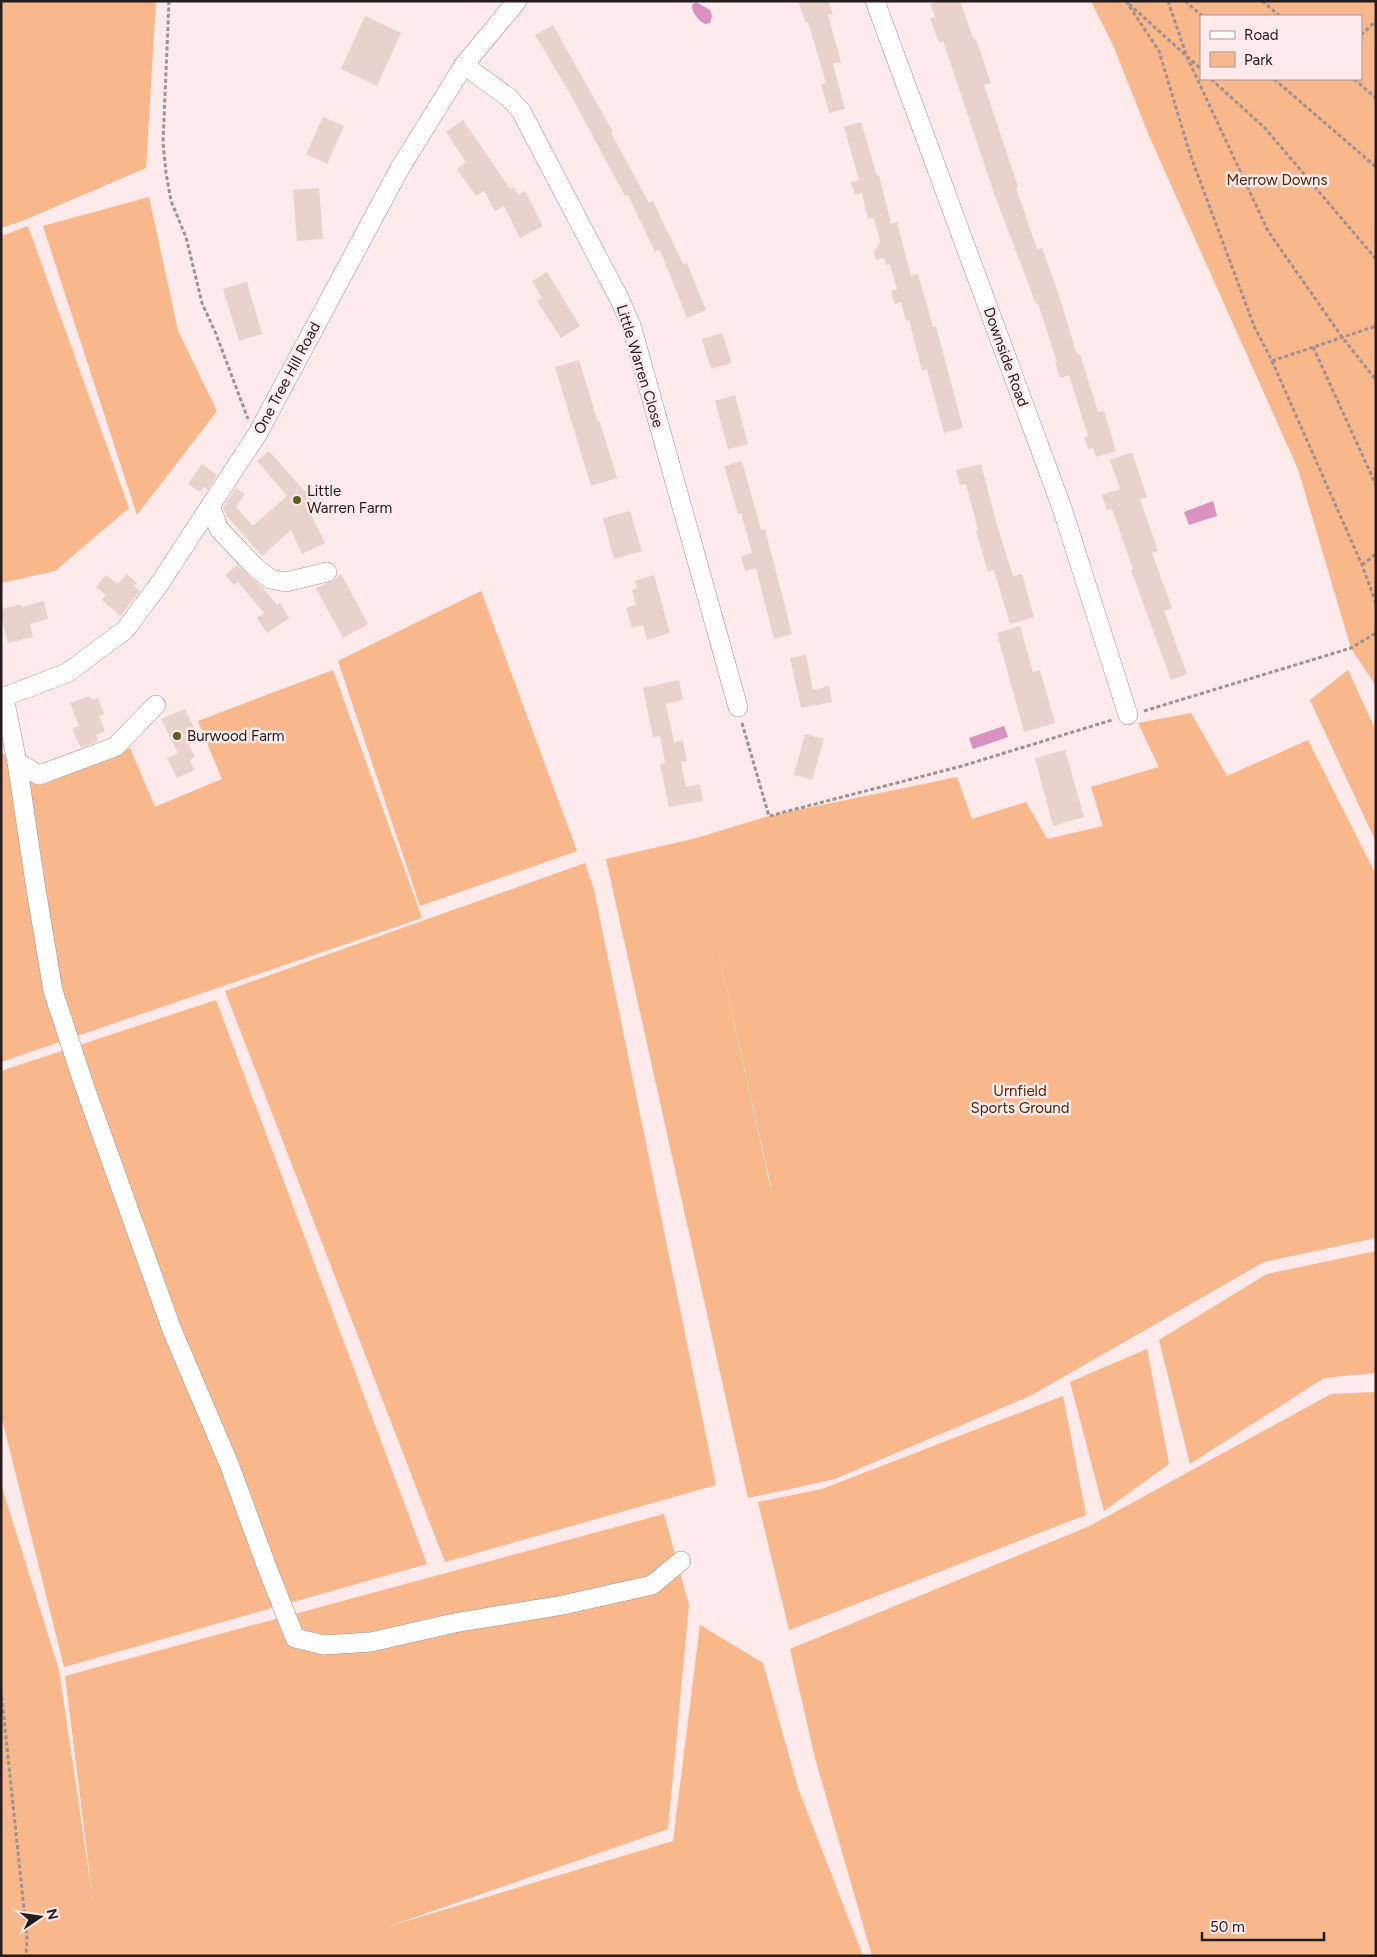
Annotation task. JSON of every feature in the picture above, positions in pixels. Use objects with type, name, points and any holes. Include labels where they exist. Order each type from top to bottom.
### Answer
[{"type":"street","name":"One Tree Hill Road","points":[[2,698],[67,673],[125,630],[160,583],[258,433],[400,168],[464,66],[517,1]]},
{"type":"street","name":"Downside Road","points":[[875,1],[1062,508],[1128,715]]},
{"type":"street","name":"Little Warren Close","points":[[464,66],[508,97],[521,111],[626,313],[738,708]]},
{"type":"street","points":[[210,506],[219,529],[255,567],[270,579],[286,582],[327,572]]},
{"type":"street","points":[[2,698],[17,762],[53,992],[85,1088],[172,1330],[229,1464],[295,1638],[324,1645],[371,1642],[454,1623],[564,1604],[652,1585],[681,1561]]},
{"type":"street","points":[[17,762],[39,775],[115,746],[156,705]]},
{"type":"path","points":[[168,1],[163,142],[172,201],[186,237],[202,303],[216,334],[245,415],[258,433]]},
{"type":"path","points":[[1126,1],[1200,69]]},
{"type":"path","points":[[1126,1],[1160,51],[1190,154],[1254,326],[1272,360],[1362,566],[1376,603]]},
{"type":"path","points":[[1168,1],[1187,57],[1268,231],[1342,337],[1376,380]]},
{"type":"path","points":[[1185,1],[1201,15]]},
{"type":"path","points":[[1262,1],[1279,15]]},
{"type":"path","points":[[1362,35],[1376,21]]},
{"type":"path","points":[[1212,80],[1264,127],[1376,259]]},
{"type":"path","points":[[1275,80],[1376,167]]},
{"type":"path","points":[[1355,80],[1376,98]]},
{"type":"path","points":[[1272,360],[1376,326]]},
{"type":"path","points":[[1313,347],[1376,485]]},
{"type":"path","points":[[1362,566],[1376,554]]},
{"type":"path","points":[[738,708],[769,816],[962,766],[1351,648],[1376,632]]},
{"type":"path","points":[[1,1690],[28,1938],[26,1956]]},
{"type":"green space","points":[[1,1],[156,1],[146,168],[22,221],[1,228]]},
{"type":"green space","name":"Merrow Downs","points":[[1091,1],[1376,1],[1376,686],[1351,648],[1298,469],[1150,138],[1113,45]]},
{"type":"green space","points":[[149,197],[178,331],[217,411],[137,515],[43,226]]},
{"type":"green space","points":[[28,226],[129,508],[55,571],[1,583],[1,236]]},
{"type":"green space","points":[[481,591],[577,851],[420,906],[338,661]]},
{"type":"green space","points":[[333,670],[422,918],[1,1062],[1,752],[45,784],[130,748],[155,807],[222,779],[198,721]]},
{"type":"green space","points":[[1348,670],[1376,731],[1376,842],[1310,700]]},
{"type":"green space","name":"Urnfield Sports Ground","points":[[1191,713],[1227,776],[1308,740],[1376,875],[1376,1238],[1264,1262],[1030,1396],[835,1479],[748,1498],[606,859],[693,839],[769,816],[957,777],[972,819],[1026,802],[1047,839],[1103,826],[1091,787],[1159,767],[1138,723]],"holes":[[[715,937],[771,1186],[770,1186]]]},
{"type":"green space","points":[[585,863],[594,890],[716,1485],[445,1562],[225,991]]},
{"type":"green space","points":[[216,1000],[427,1564],[64,1667],[1,1415],[1,1071]]},
{"type":"green space","points":[[1376,1251],[1376,1373],[1324,1378],[1190,1464],[1159,1340],[1267,1274]]},
{"type":"green space","points":[[1147,1349],[1169,1464],[1104,1511],[1070,1382]]},
{"type":"green space","points":[[1376,1392],[1376,1956],[872,1956],[815,1758],[790,1649],[1090,1526],[1331,1394]]},
{"type":"green space","points":[[1063,1396],[1086,1515],[789,1630],[758,1502],[822,1489]]},
{"type":"green space","points":[[1,1484],[59,1670],[94,1908],[65,1676],[664,1514],[689,1605],[668,1829],[387,1927],[673,1841],[700,1625],[763,1663],[798,1788],[863,1956],[1,1956]]},
{"type":"shaded area","points":[[696,2],[710,10],[712,16],[710,23],[705,24],[696,16],[692,5]]},
{"type":"shaded area","points":[[1213,501],[1217,516],[1189,525],[1184,512]]},
{"type":"shaded area","points":[[1004,726],[1008,737],[973,749],[969,738]]},
{"type":"building","points":[[798,1],[828,1],[833,14],[828,15],[841,62],[833,64],[845,109],[829,113],[821,84],[826,83],[808,22],[806,23]]},
{"type":"building","points":[[939,1],[960,1],[974,40],[976,39],[991,83],[984,85],[1018,187],[1016,188],[1037,249],[1042,248],[1059,295],[1077,355],[1080,354],[1098,412],[1104,411],[1116,451],[1096,457],[1093,448],[1088,449],[1084,437],[1088,436],[1069,375],[1060,378],[1055,362],[1057,362],[1038,303],[1036,304],[995,196],[943,41],[939,43],[930,18],[935,17],[930,4]]},
{"type":"building","points":[[365,16],[401,33],[377,86],[341,69]]},
{"type":"building","points":[[553,25],[613,132],[611,133],[649,203],[653,201],[683,264],[687,263],[706,310],[687,318],[660,250],[655,252],[628,195],[625,196],[568,90],[535,35]]},
{"type":"building","points":[[323,117],[344,126],[327,164],[306,154]]},
{"type":"building","points":[[463,120],[510,189],[514,187],[518,195],[525,191],[543,226],[520,238],[504,206],[495,211],[484,191],[476,196],[457,169],[466,162],[446,132]]},
{"type":"building","points":[[861,122],[877,176],[879,175],[891,224],[897,222],[911,276],[918,274],[933,327],[936,326],[963,428],[944,433],[927,369],[922,371],[909,320],[906,321],[901,302],[895,304],[891,291],[897,289],[890,264],[886,265],[884,258],[876,260],[874,252],[880,242],[874,218],[868,219],[862,193],[855,195],[851,182],[859,180],[844,127]]},
{"type":"building","points":[[319,188],[323,239],[297,241],[293,190]]},
{"type":"building","points":[[547,272],[580,326],[561,338],[537,301],[542,298],[532,281]]},
{"type":"building","points":[[247,282],[262,334],[239,341],[223,289]]},
{"type":"building","points":[[722,333],[732,363],[711,369],[702,339]]},
{"type":"building","points":[[579,360],[617,478],[591,486],[555,367]]},
{"type":"building","points":[[735,395],[748,444],[728,449],[715,401]]},
{"type":"building","name":"Little Warren Farm","points":[[269,451],[316,504],[309,510],[325,543],[302,554],[291,530],[262,556],[226,515],[223,508],[236,488],[245,494],[236,507],[253,526],[287,496],[257,461]]},
{"type":"building","points":[[1132,452],[1147,497],[1140,499],[1158,551],[1152,553],[1172,608],[1164,611],[1187,674],[1171,680],[1131,570],[1133,569],[1112,509],[1107,510],[1102,495],[1120,489],[1110,460]]},
{"type":"building","points":[[742,461],[761,530],[765,529],[792,634],[774,639],[756,568],[745,571],[741,556],[752,553],[741,513],[738,514],[724,466]]},
{"type":"building","points":[[202,464],[217,475],[208,490],[204,487],[200,492],[188,484]]},
{"type":"building","points":[[981,464],[1013,576],[1022,574],[1034,617],[1010,624],[994,570],[988,572],[976,531],[978,530],[966,484],[960,485],[956,470]]},
{"type":"building","points":[[630,511],[642,551],[614,559],[603,518]]},
{"type":"building","points":[[237,565],[263,588],[277,605],[280,603],[289,618],[267,633],[257,618],[264,613],[238,582],[234,585],[225,575]]},
{"type":"building","points":[[126,574],[137,583],[134,586],[140,591],[120,616],[102,600],[106,595],[96,587],[106,575],[118,584]]},
{"type":"building","points":[[341,574],[368,624],[343,638],[316,588],[334,580]]},
{"type":"building","points":[[654,575],[670,633],[647,640],[643,625],[632,628],[626,608],[636,605],[632,590],[637,588],[635,581]]},
{"type":"building","points":[[44,601],[48,619],[30,624],[33,637],[8,643],[1,609],[21,604],[22,607]]},
{"type":"building","points":[[1020,626],[1033,672],[1040,670],[1055,723],[1024,732],[997,633]]},
{"type":"building","points":[[806,655],[813,690],[829,686],[832,702],[801,708],[790,658]]},
{"type":"building","points":[[679,680],[683,700],[666,704],[674,742],[683,740],[687,761],[681,762],[686,787],[700,784],[703,801],[669,807],[660,764],[665,763],[660,736],[653,737],[643,688]]},
{"type":"building","points":[[90,696],[92,700],[98,698],[104,714],[99,716],[105,731],[96,735],[98,741],[81,748],[72,729],[79,726],[70,703]]},
{"type":"building","name":"Burwood Farm","points":[[185,709],[200,740],[189,745],[195,757],[190,760],[194,770],[177,778],[167,758],[178,753],[161,719]]},
{"type":"building","points":[[805,734],[824,739],[812,780],[794,775]]},
{"type":"building","points":[[1065,750],[1084,817],[1053,826],[1035,758]]},
{"type":"place","name":"Little Warren Farm","points":[[297,500]]},
{"type":"place","name":"Burwood Farm","points":[[177,736]]}]
